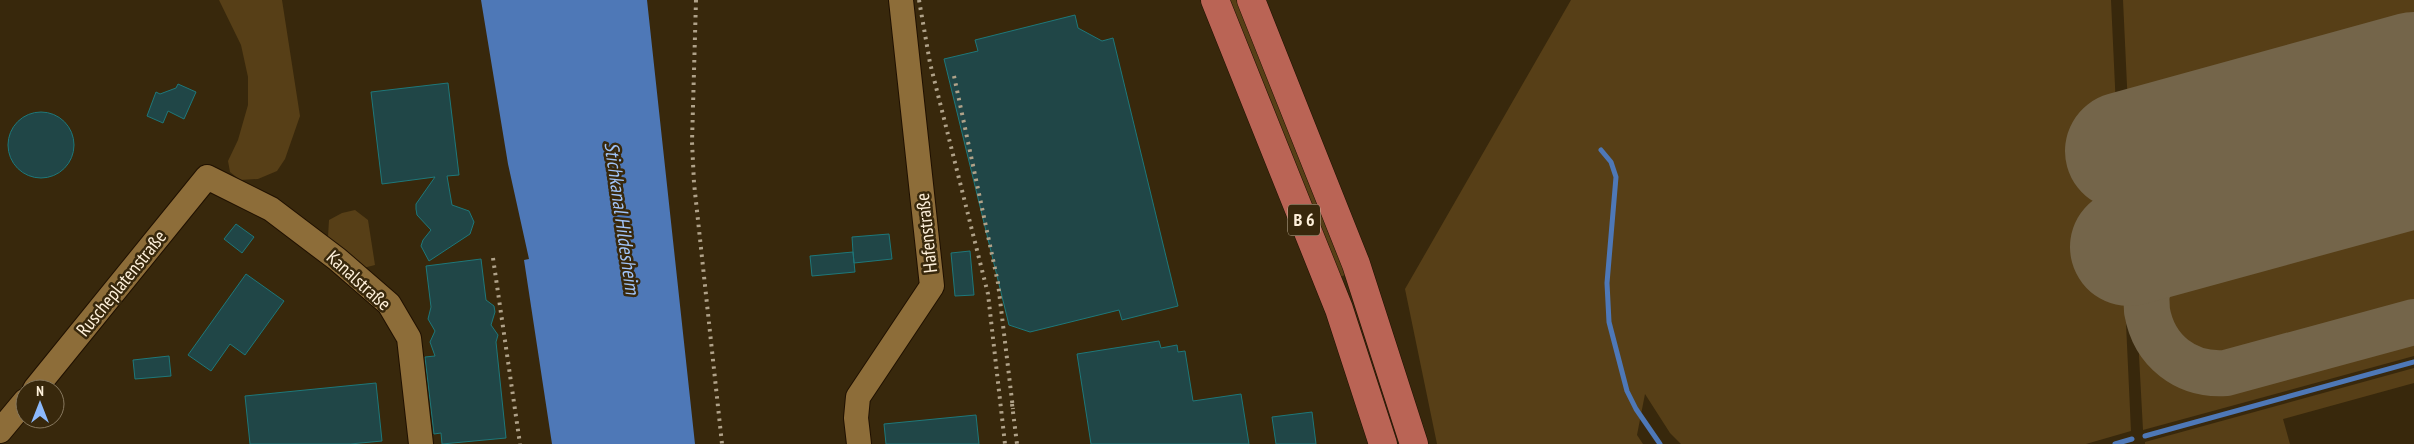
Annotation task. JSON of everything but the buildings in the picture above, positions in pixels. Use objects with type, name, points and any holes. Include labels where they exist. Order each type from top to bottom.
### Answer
[{"type":"main road","name":"B 6","points":[[1215,0],[1339,309],[1383,444]]},
{"type":"main road","name":"B 6","points":[[1251,0],[1356,264],[1414,444]]},
{"type":"street","name":"Hafenstraße","points":[[859,444],[856,418],[858,397],[932,286],[901,0]]},
{"type":"street","name":"Ruscheplatenstraße","points":[[43,379],[207,177]]},
{"type":"street","name":"Kanalstraße","points":[[207,177],[270,210],[338,259],[389,304],[409,338],[421,444]]},
{"type":"street","points":[[0,431],[15,413]]},
{"type":"shaded area","points":[[219,0],[282,0],[300,116],[285,159],[277,171],[258,179],[240,180],[230,172],[228,161],[238,140],[248,105],[248,77],[241,45]]},
{"type":"shaded area","points":[[1226,0],[1240,0],[1350,273],[1338,278]]},
{"type":"shaded area","points":[[1571,0],[2111,0],[2131,431],[2086,444],[1681,444],[1670,433],[1645,394],[1637,435],[1643,444],[1437,444],[1405,289]]},
{"type":"shaded area","points":[[2123,0],[2414,0],[2414,136],[2133,214]]},
{"type":"shaded area","points":[[2414,200],[2414,308],[2227,359],[2207,358],[2190,353],[2177,344],[2167,331],[2162,317],[2160,300],[2165,283],[2174,266]]},
{"type":"shaded area","points":[[355,210],[368,220],[375,265],[363,268],[338,251],[328,237],[329,220],[342,213]]},
{"type":"shaded area","points":[[2414,336],[2414,356],[2143,430],[2138,337],[2155,359],[2175,375],[2199,385],[2226,388]]},
{"type":"shaded area","points":[[2414,368],[2414,383],[2283,419],[2290,444],[2145,444],[2145,442]]},
{"type":"water","name":"Stichkanal Hildesheim","points":[[481,0],[647,0],[695,444],[552,444],[524,260],[529,259],[508,164]]},
{"type":"waterway","points":[[1601,150],[1611,162],[1616,177],[1607,283],[1609,322],[1627,391],[1636,409],[1660,444]]},
{"type":"waterway","points":[[2145,436],[2414,362]]},
{"type":"waterway","points":[[2115,444],[2132,439]]},
{"type":"taxiway","points":[[2139,147],[2147,311],[2157,338],[2174,358],[2198,370],[2211,373],[2226,373],[2414,322]]},
{"type":"taxiway","points":[[2147,294],[2151,276],[2158,260],[2168,245],[2181,233]]},
{"type":"runway","points":[[2124,151],[2414,71]]},
{"type":"runway","points":[[2129,247],[2414,169]]},
{"type":"railway","points":[[696,0],[692,142],[694,183],[722,444]]},
{"type":"railway","points":[[919,0],[930,63],[988,294],[1005,444]]},
{"type":"railway","points":[[954,76],[998,283],[1013,409]]},
{"type":"railway","points":[[493,258],[520,444]]},
{"type":"railway","points":[[1012,404],[1017,444]]}]
